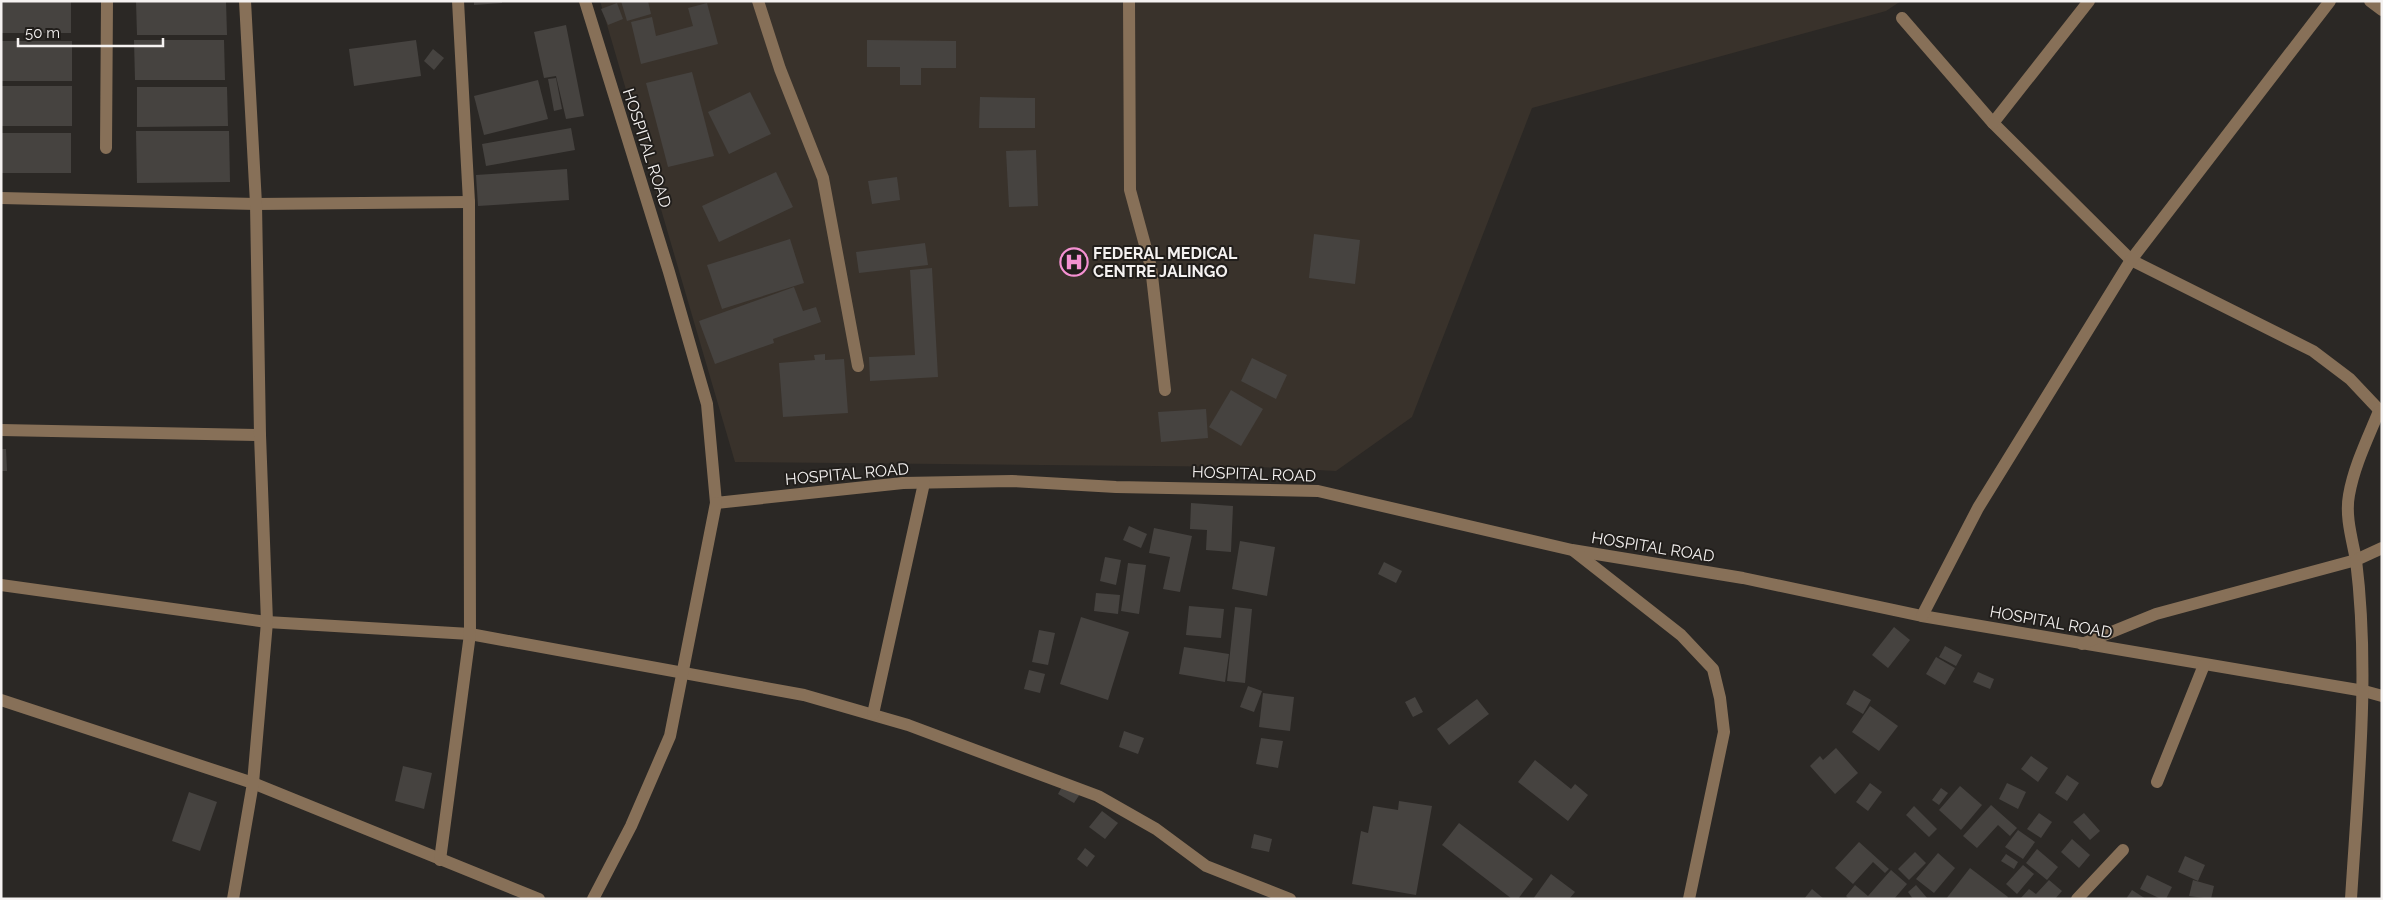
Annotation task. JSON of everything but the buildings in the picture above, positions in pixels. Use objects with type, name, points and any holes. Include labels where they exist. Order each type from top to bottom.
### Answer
[{"type":"street","points":[[106,148],[107,1]]},
{"type":"street","points":[[233,899],[253,783],[267,622],[260,435],[256,204],[245,1]]},
{"type":"street","points":[[440,860],[470,634],[469,202],[458,1]]},
{"type":"street","name":"HOSPITAL ROAD","points":[[585,1],[669,272],[706,404],[716,503],[924,483],[1012,482],[1116,487],[1318,491],[1572,550],[1743,578],[1922,616],[2364,691],[2382,696]]},
{"type":"street","points":[[758,1],[780,69],[823,178],[858,366]]},
{"type":"street","points":[[1129,1],[1130,190],[1151,267],[1165,390]]},
{"type":"street","points":[[1993,123],[2089,1]]},
{"type":"street","points":[[1922,616],[1978,508],[2131,260],[2330,1]]},
{"type":"street","points":[[2370,1],[2382,10]]},
{"type":"street","points":[[1902,18],[1993,123],[2131,260],[2313,351],[2350,379],[2380,412],[2364,446],[2349,496],[2350,527],[2360,593],[2364,691],[2351,899]]},
{"type":"street","points":[[1,198],[256,204],[469,202]]},
{"type":"street","points":[[1,430],[260,435]]},
{"type":"street","points":[[873,714],[924,483]]},
{"type":"street","points":[[593,899],[631,826],[670,736],[716,503]]},
{"type":"street","points":[[2082,644],[2156,614],[2356,560],[2382,548]]},
{"type":"street","points":[[1572,550],[1681,635],[1713,669],[1720,698],[1724,732],[1689,899]]},
{"type":"street","points":[[1,585],[267,622],[470,634],[804,695],[917,728],[1098,796],[1156,829],[1206,866],[1290,899]]},
{"type":"street","points":[[2157,782],[2204,665]]},
{"type":"street","points":[[1,700],[253,783],[539,899]]},
{"type":"street","points":[[2077,899],[2123,850]]},
{"type":"shaded area","name":"FEDERAL MEDICAL CENTRE JALINGO","points":[[600,1],[1901,1],[1886,11],[1532,108],[1412,417],[1336,471],[1260,467],[735,462]]},
{"type":"place","name":"FEDERAL MEDICAL CENTRE JALINGO","points":[[1074,262]]}]
